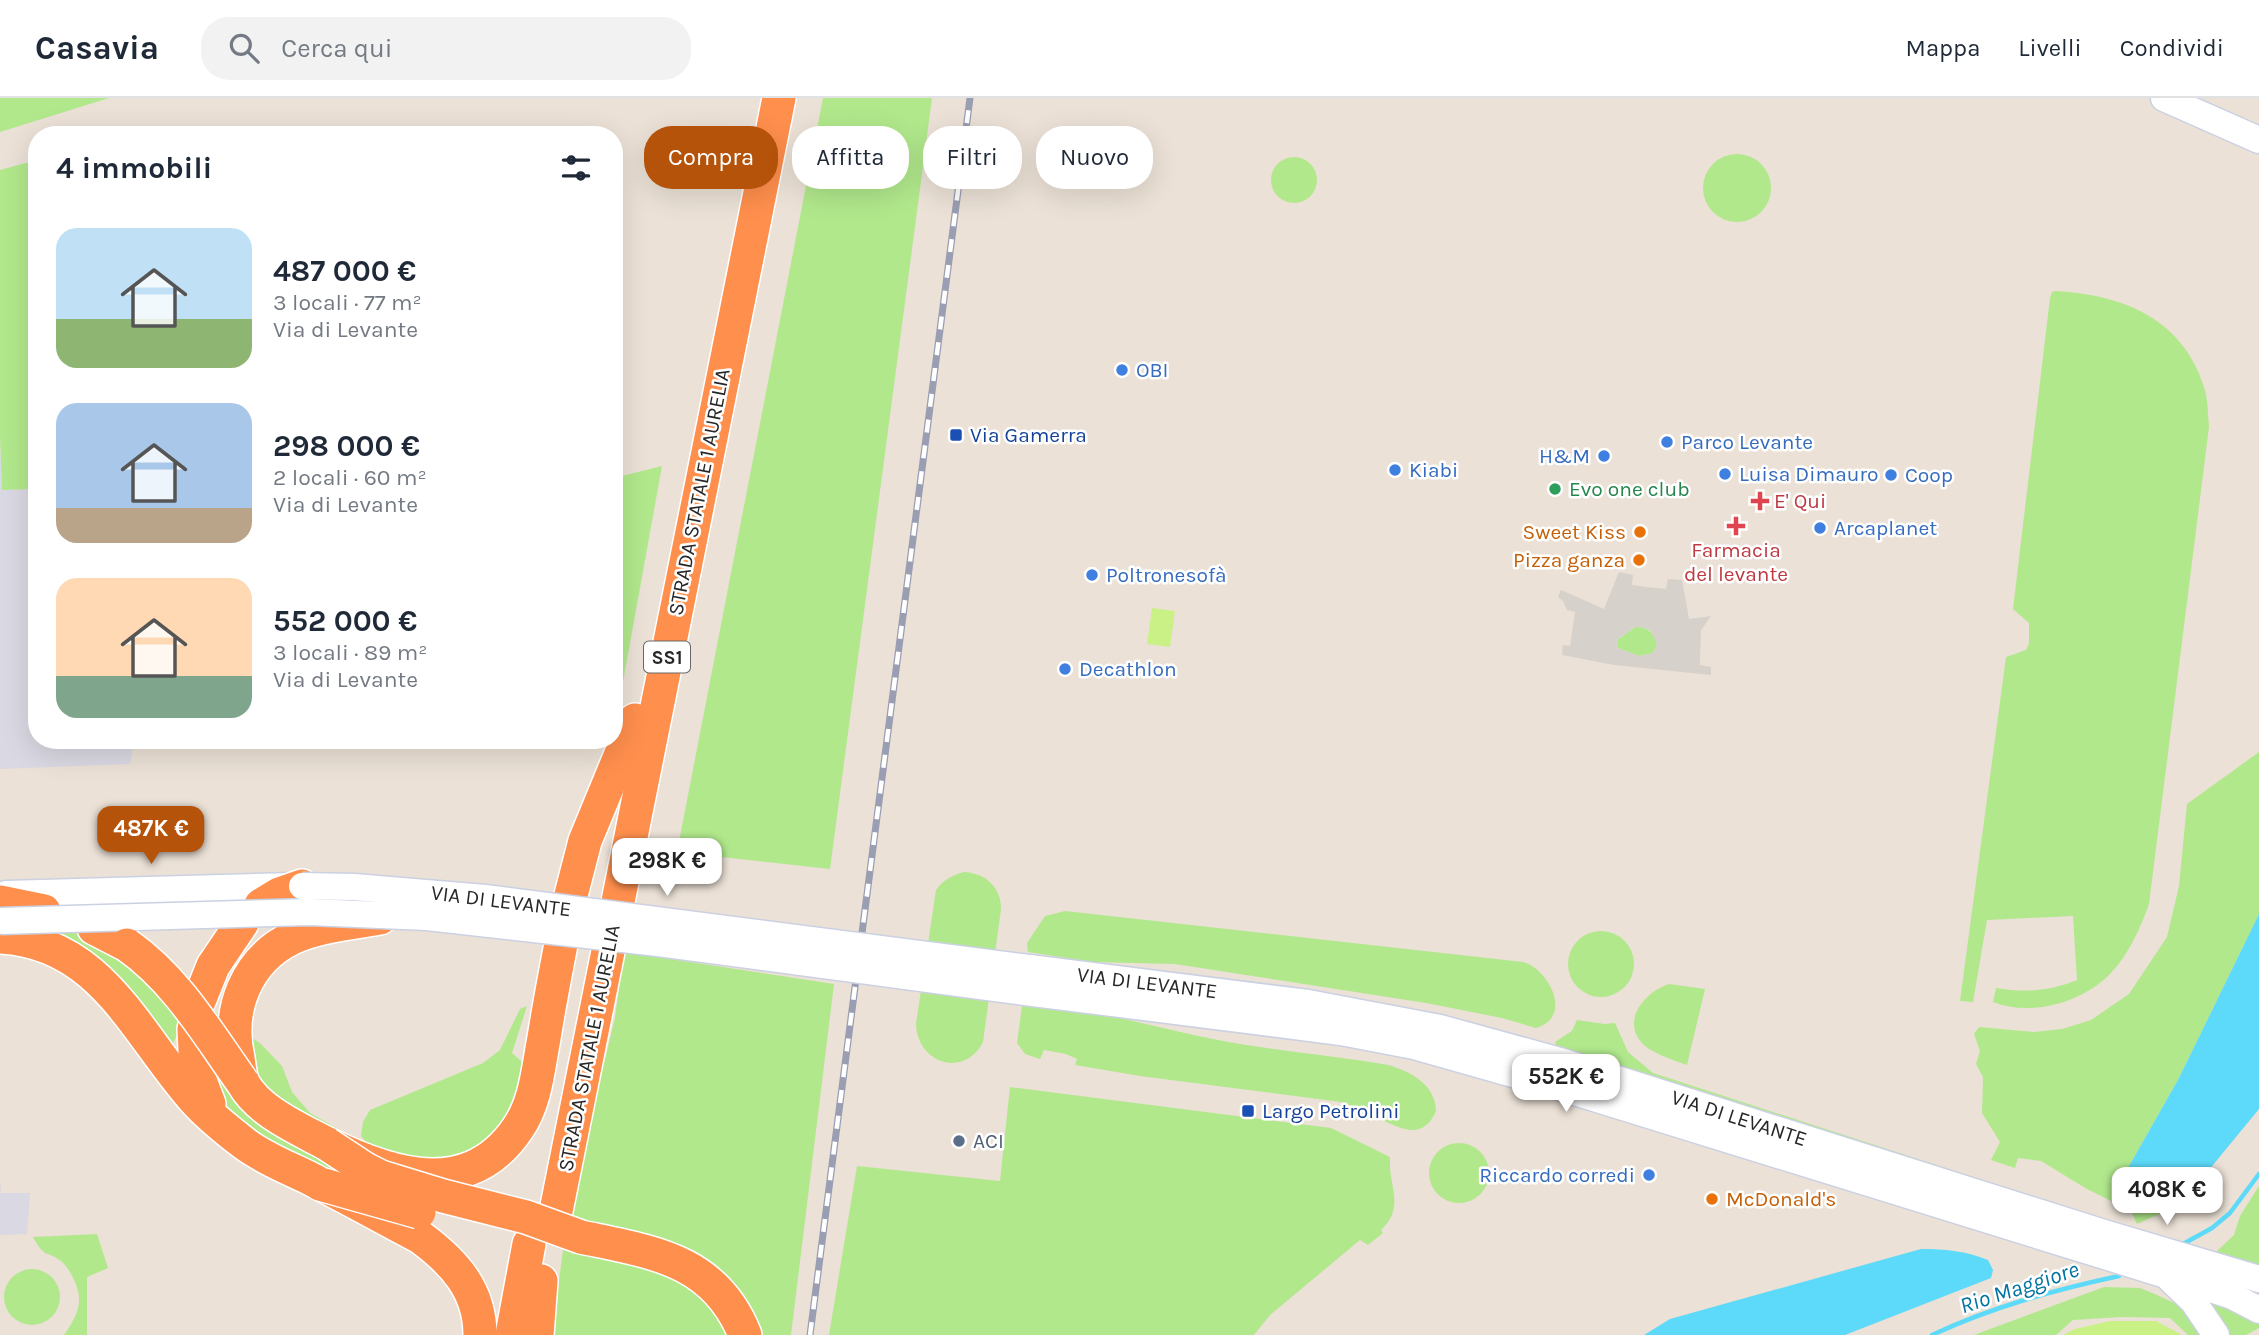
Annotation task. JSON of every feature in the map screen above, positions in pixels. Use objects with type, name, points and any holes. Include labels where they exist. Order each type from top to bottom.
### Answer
[{"type":"highway","name":"STRADA STATALE 1 AURELIA","points":[[531,1335],[541,1281],[542,1229],[635,720],[760,98]]},
{"type":"highway","name":"STRADA STATALE 1 AURELIA","points":[[512,1335],[542,1229],[779,98]]},
{"type":"highway","points":[[327,1144],[381,1167],[432,1176],[466,1170],[497,1152],[519,1128],[534,1094],[565,921],[585,841],[635,720]]},
{"type":"highway","points":[[221,1123],[208,1101],[196,1070],[196,1015],[213,966],[251,914],[279,894],[302,886]]},
{"type":"highway","points":[[0,902],[44,911]]},
{"type":"highway","points":[[243,1083],[235,1040],[234,1015],[242,990],[257,966],[279,946],[302,934],[396,915]]},
{"type":"highway","points":[[94,928],[127,945],[150,962],[176,990],[243,1083],[275,1115],[381,1177],[518,1215],[581,1237],[670,1258],[696,1271],[723,1296],[745,1335]]},
{"type":"highway","points":[[0,937],[16,937],[55,949],[93,974],[125,1009],[194,1099],[246,1145],[420,1237],[448,1259],[463,1277],[472,1295],[480,1335]]},
{"type":"highway","points":[[320,1184],[450,1219],[504,1230],[544,1236],[581,1237]]},
{"type":"highway","points":[[537,1335],[541,1281]]},
{"type":"main road","points":[[2164,98],[2259,140]]},
{"type":"main road","name":"VIA DI LEVANTE","points":[[0,895],[302,886],[354,887],[485,898],[1027,980],[1341,1032],[1414,1046],[1552,1085],[2232,1296],[2259,1310]]},
{"type":"main road","name":"VIA DI LEVANTE","points":[[0,921],[224,913],[396,915],[1027,980],[1308,1003],[1440,1028],[1560,1061],[2129,1241],[2259,1279]]},
{"type":"main road","name":"VIA DI LEVANTE","points":[[2165,1276],[2193,1301],[2216,1335]]},
{"type":"shaded area","points":[[0,435],[2,490],[28,489],[28,749],[132,749],[130,764],[0,769]]},
{"type":"shaded area","points":[[1619,572],[1633,575],[1632,585],[1646,587],[1666,589],[1668,579],[1682,580],[1689,619],[1711,616],[1701,630],[1700,665],[1711,667],[1711,675],[1614,665],[1562,655],[1563,645],[1570,646],[1575,612],[1567,610],[1558,597],[1561,590],[1604,609]],"holes":[[[1635,627],[1651,631],[1657,644],[1653,653],[1639,656],[1618,648],[1619,638]]]},
{"type":"shaded area","points":[[0,1180],[1,1193],[30,1193],[27,1234],[0,1235]]},
{"type":"green space","points":[[0,98],[109,98],[0,132]]},
{"type":"green space","points":[[823,98],[932,98],[928,126],[923,126],[923,166],[830,869],[677,852],[805,189],[909,189],[909,126],[818,126]]},
{"type":"green space","points":[[1737,154],[1750,157],[1761,164],[1768,175],[1771,188],[1768,201],[1761,212],[1750,219],[1737,222],[1724,219],[1713,212],[1706,201],[1703,188],[1706,175],[1713,164],[1724,157]]},
{"type":"green space","points":[[1294,157],[1310,164],[1317,180],[1310,196],[1294,203],[1278,196],[1271,180],[1278,164]]},
{"type":"green space","points":[[28,162],[28,489],[2,490],[0,170]]},
{"type":"green space","points":[[2052,292],[2081,293],[2127,305],[2148,315],[2167,329],[2182,345],[2195,366],[2205,390],[2209,427],[2149,904],[2128,951],[2116,968],[2097,985],[2070,1000],[2054,1005],[2023,1008],[1993,1002],[1996,988],[2037,990],[2077,980],[2073,916],[1987,920],[1973,1002],[1960,1001],[2006,657],[2026,650],[2029,643],[2029,623],[2013,609],[2050,298]]},
{"type":"green space","points":[[662,466],[623,682],[623,476]]},
{"type":"green space","points":[[1152,608],[1175,611],[1170,647],[1147,644]]},
{"type":"green space","points":[[1635,627],[1652,633],[1657,644],[1653,653],[1639,656],[1618,648],[1617,640]]},
{"type":"green space","points":[[2259,752],[2259,914],[2179,1078],[2128,1168],[2135,1181],[2168,1210],[2137,1224],[2131,1211],[2087,1189],[2041,1161],[2018,1158],[2015,1168],[1991,1160],[2000,1142],[1982,1113],[1983,1077],[1976,1064],[1980,1051],[1974,1034],[1979,1027],[2034,1032],[2062,1029],[2091,1020],[2129,994],[2167,937],[2179,886],[2187,804]]},
{"type":"green space","points":[[964,872],[985,878],[995,888],[1001,909],[983,1042],[975,1053],[954,1063],[933,1057],[924,1048],[918,1037],[916,1024],[936,890],[948,878]]},
{"type":"green space","points":[[1065,911],[1523,962],[1541,973],[1548,982],[1555,1003],[1554,1013],[1548,1022],[1536,1028],[1502,1018],[1426,1003],[1175,964],[1092,962],[1028,952],[1027,943],[1045,916]]},
{"type":"green space","points":[[76,928],[113,946],[180,1010],[178,1033],[171,1047],[37,931]]},
{"type":"green space","points":[[1607,931],[1625,940],[1632,951],[1632,977],[1625,988],[1614,995],[1595,997],[1577,988],[1570,977],[1568,958],[1577,940],[1588,933]]},
{"type":"green space","points":[[624,952],[834,984],[791,1335],[761,1335],[760,1329],[567,1217],[615,1018]]},
{"type":"green space","points":[[1669,984],[1705,989],[1687,1065],[1650,1050],[1636,1034],[1634,1025],[1635,1016],[1644,1000]]},
{"type":"green space","points":[[1023,999],[1072,1007],[1239,1044],[1388,1065],[1420,1080],[1432,1094],[1436,1111],[1423,1127],[1408,1129],[1341,1102],[1075,1065],[1077,1059],[1044,1050],[1040,1059],[1025,1054],[1017,1043]]},
{"type":"green space","points":[[527,1006],[512,1053],[529,1068],[510,1124],[460,1164],[374,1152],[361,1136],[363,1122],[370,1110],[483,1063],[500,1050],[520,1009]]},
{"type":"green space","points":[[208,1007],[261,1044],[282,1066],[292,1092],[310,1113],[352,1137],[381,1194],[257,1136],[230,1114],[210,1089]]},
{"type":"green space","points":[[1577,1020],[1615,1023],[1628,1052],[1653,1073],[2041,1199],[2047,1207],[1556,1048],[1555,1042],[1572,1031]]},
{"type":"green space","points":[[1010,1087],[1331,1128],[1390,1157],[1393,1213],[1381,1230],[1383,1233],[1368,1245],[1360,1240],[1270,1315],[1254,1335],[829,1335],[857,1166],[1000,1181]]},
{"type":"green space","points":[[1459,1143],[1480,1152],[1489,1173],[1480,1194],[1459,1203],[1438,1194],[1429,1173],[1438,1152]]},
{"type":"green space","points":[[2259,1186],[2259,1271],[2211,1254],[2234,1235],[2240,1216]]},
{"type":"green space","points":[[97,1234],[108,1268],[87,1277],[87,1335],[64,1335],[78,1310],[79,1295],[76,1285],[64,1264],[56,1257],[43,1252],[33,1237]]},
{"type":"green space","points":[[563,1250],[637,1264],[680,1281],[698,1294],[715,1312],[730,1335],[552,1335]]},
{"type":"green space","points":[[27,1269],[37,1269],[52,1277],[58,1286],[58,1308],[52,1317],[37,1325],[27,1325],[9,1313],[4,1302],[4,1292],[16,1274]]},
{"type":"green space","points":[[2104,1287],[2140,1288],[2187,1309],[2203,1335],[2188,1335],[2170,1318],[2121,1317],[2073,1320],[2056,1335],[1974,1335]]},
{"type":"green space","points":[[2196,1297],[2259,1319],[2259,1328],[2246,1335],[2223,1335]]},
{"type":"green space","points":[[2110,1321],[2156,1321],[2182,1335],[2063,1335],[2075,1329]]},
{"type":"water","points":[[2259,914],[2259,1109],[2208,1171],[2184,1192],[2159,1198],[2144,1192],[2131,1178],[2128,1168],[2179,1078]]},
{"type":"water","points":[[1921,1249],[1955,1251],[1988,1260],[1993,1270],[1991,1278],[1845,1335],[1644,1335],[1670,1319]]},
{"type":"waterway","name":"Rio Maggiore","points":[[2183,1244],[2212,1228],[2230,1213],[2259,1174]]},
{"type":"waterway","name":"Rio Maggiore","points":[[1932,1335],[2024,1300],[2119,1276]]},
{"type":"railway","points":[[810,1335],[970,98]]},
{"type":"place","name":"OBI","points":[[1122,370]]},
{"type":"place","name":"Via Gamerra","points":[[956,435]]},
{"type":"place","name":"Parco Levante","points":[[1667,442]]},
{"type":"place","name":"H&M","points":[[1604,456]]},
{"type":"place","name":"Kiabi","points":[[1395,470]]},
{"type":"place","name":"Luisa Dimauro","points":[[1725,474]]},
{"type":"place","name":"Coop","points":[[1891,475]]},
{"type":"place","name":"Evo one club","points":[[1555,489]]},
{"type":"place","name":"E' Qui","points":[[1760,501]]},
{"type":"place","name":"Farmacia del levante","points":[[1736,526]]},
{"type":"place","name":"Arcaplanet","points":[[1820,528]]},
{"type":"place","name":"Sweet Kiss","points":[[1640,532]]},
{"type":"place","name":"Pizza ganza","points":[[1639,560]]},
{"type":"place","name":"Poltronesofà","points":[[1092,575]]},
{"type":"place","name":"Decathlon","points":[[1065,669]]},
{"type":"place","name":"Largo Petrolini","points":[[1248,1111]]},
{"type":"place","name":"ACI","points":[[959,1141]]},
{"type":"place","name":"Riccardo corredi","points":[[1649,1175]]},
{"type":"place","name":"McDonald's","points":[[1712,1199]]}]
